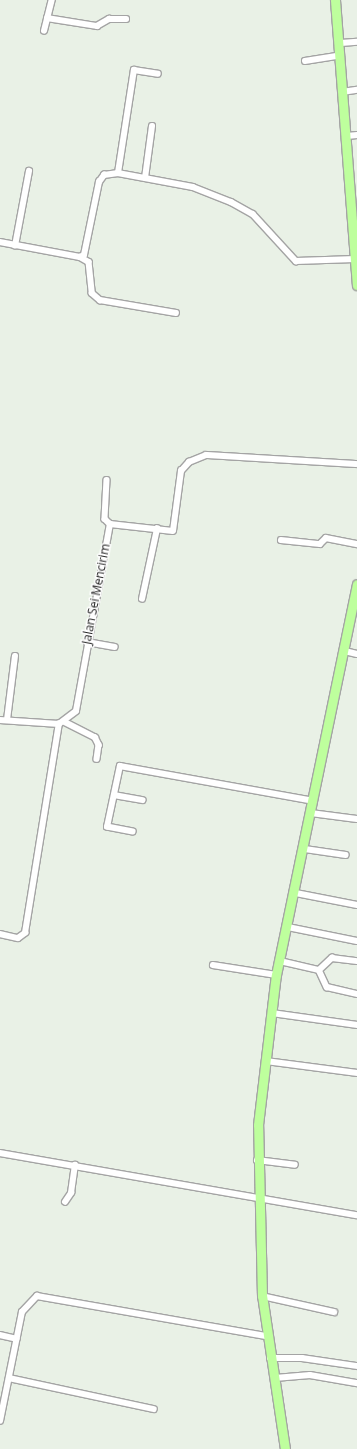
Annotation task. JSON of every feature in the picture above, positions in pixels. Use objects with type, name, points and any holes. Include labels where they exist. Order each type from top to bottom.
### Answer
[{"type":"main road","points":[[335,0],[341,43],[338,56],[347,136],[357,285]]},
{"type":"main road","points":[[285,1449],[275,1378],[266,1336],[262,1296],[256,1160],[276,975],[296,894],[357,584]]},
{"type":"street","points":[[44,31],[52,0]]},
{"type":"street","points":[[47,18],[97,26],[109,19],[126,19]]},
{"type":"street","points":[[341,43],[357,42]]},
{"type":"street","points":[[304,61],[338,56]]},
{"type":"street","points":[[118,173],[134,70],[158,74]]},
{"type":"street","points":[[342,92],[357,90]]},
{"type":"street","points":[[145,178],[152,126]]},
{"type":"street","points":[[347,136],[357,135]]},
{"type":"street","points":[[14,246],[29,171]]},
{"type":"street","points":[[80,257],[84,255],[99,182],[104,175],[118,173],[193,187],[231,202],[253,214],[296,261],[355,259]]},
{"type":"street","points":[[0,242],[14,246],[80,257],[89,262],[92,293],[100,300],[176,313]]},
{"type":"street","points":[[107,480],[105,519],[110,524],[173,531],[180,475],[191,461],[220,454],[357,464]]},
{"type":"street","name":"Jalan Sei Mencirim","points":[[0,934],[18,938],[25,933],[62,723],[76,711],[87,642],[110,524]]},
{"type":"street","points":[[142,599],[157,529]]},
{"type":"street","points":[[281,540],[320,544],[326,538],[357,544]]},
{"type":"street","points":[[87,642],[115,647]]},
{"type":"street","points":[[345,651],[357,654]]},
{"type":"street","points":[[7,720],[15,656]]},
{"type":"street","points":[[0,720],[62,723],[98,740],[97,758]]},
{"type":"street","points":[[133,832],[107,827],[120,766],[314,801]]},
{"type":"street","points":[[114,795],[143,800]]},
{"type":"street","points":[[311,813],[357,819]]},
{"type":"street","points":[[305,849],[346,855]]},
{"type":"street","points":[[296,894],[357,905]]},
{"type":"street","points":[[288,927],[357,942]]},
{"type":"street","points":[[319,970],[332,958],[357,961]]},
{"type":"street","points":[[280,961],[319,970]]},
{"type":"street","points":[[213,965],[276,975]]},
{"type":"street","points":[[319,970],[327,987],[357,994]]},
{"type":"street","points":[[272,1013],[357,1025]]},
{"type":"street","points":[[266,1060],[357,1073]]},
{"type":"street","points":[[0,1153],[357,1215]]},
{"type":"street","points":[[256,1160],[295,1165]]},
{"type":"street","points":[[65,1202],[71,1193],[75,1165]]},
{"type":"street","points":[[0,1421],[25,1305],[37,1296],[160,1320],[266,1336]]},
{"type":"street","points":[[262,1296],[334,1312]]},
{"type":"street","points":[[0,1335],[17,1339]]},
{"type":"street","points":[[270,1358],[302,1358],[357,1366]]},
{"type":"street","points":[[275,1378],[310,1375],[357,1383]]},
{"type":"street","points":[[9,1378],[154,1409]]}]
